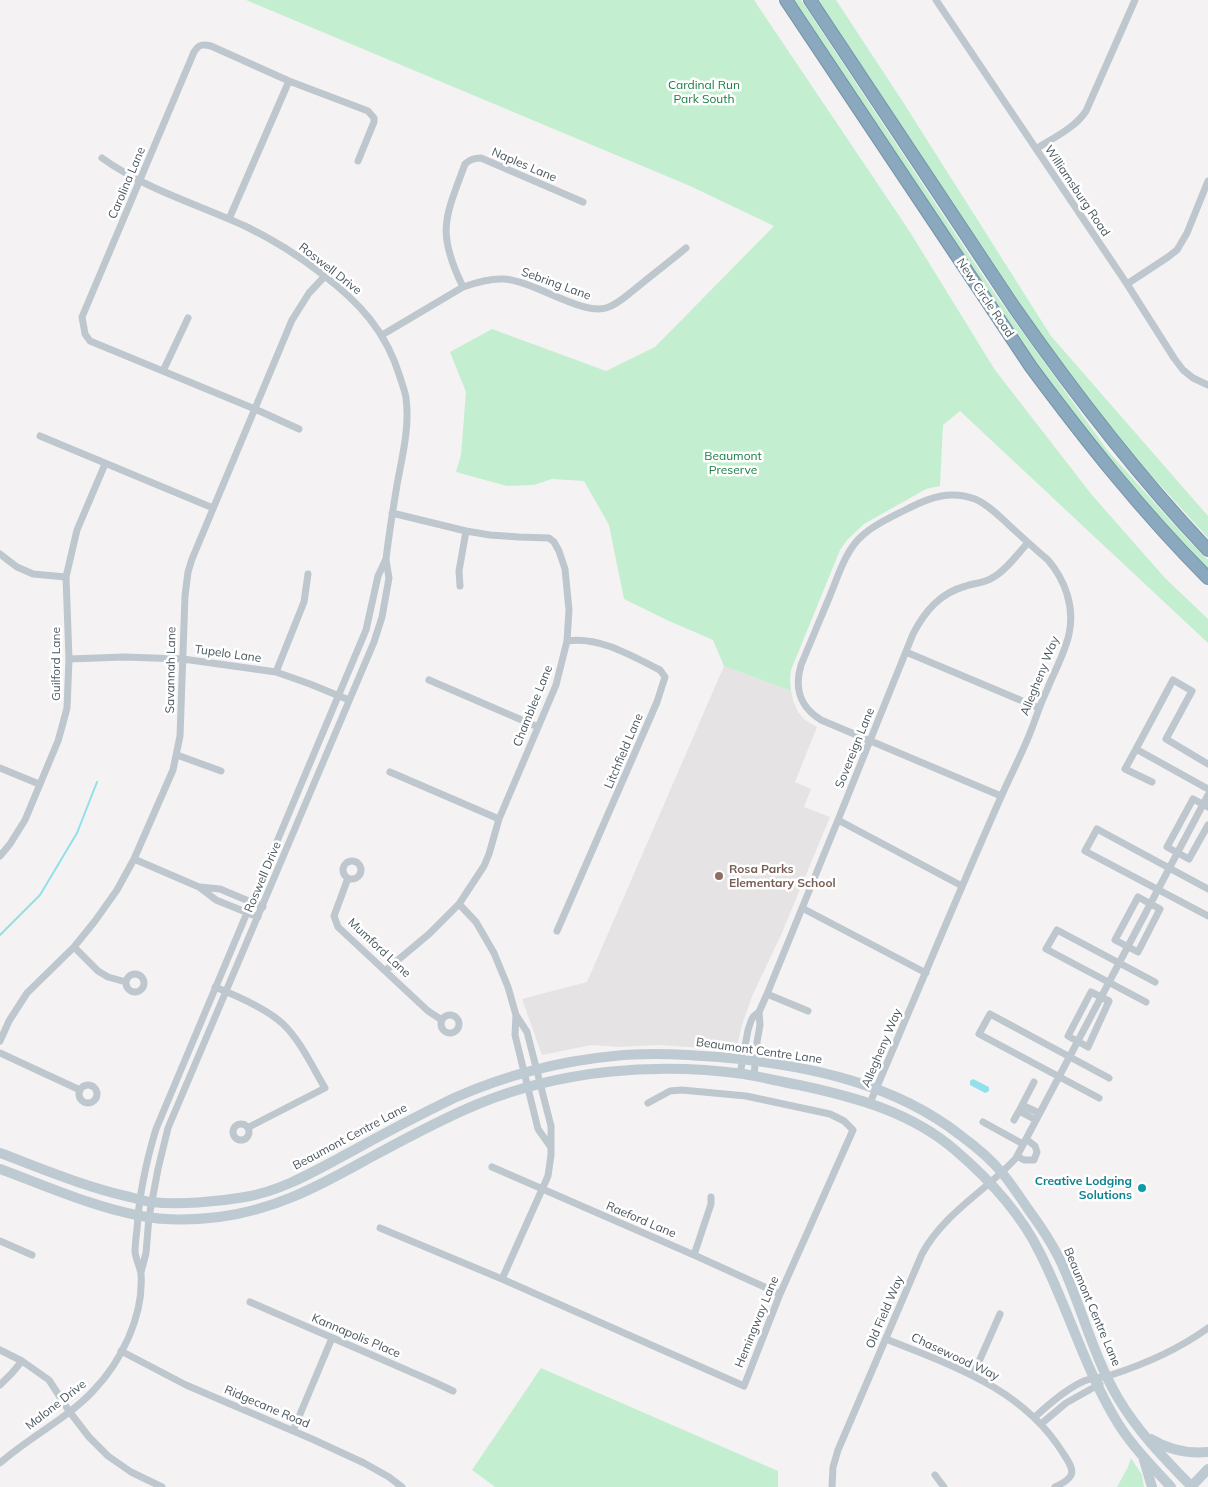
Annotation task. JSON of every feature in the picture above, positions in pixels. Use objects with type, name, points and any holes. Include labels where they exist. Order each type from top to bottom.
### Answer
[{"type":"highway","name":"New Circle Road","points":[[786,0],[1031,367],[1122,485],[1208,578]]},
{"type":"highway","name":"New Circle Road","points":[[810,0],[1049,357],[1123,454],[1208,550]]},
{"type":"street","name":"Williamsburg Road","points":[[936,0],[1174,358],[1183,370],[1193,378],[1208,385]]},
{"type":"street","points":[[1036,150],[1074,124],[1086,111],[1135,0]]},
{"type":"street","name":"Carolina Lane","points":[[299,429],[90,341],[84,331],[82,317],[194,52],[199,46],[206,44],[288,80],[368,111],[372,114],[374,122],[358,162]]},
{"type":"street","points":[[229,220],[288,80]]},
{"type":"street","name":"Roswell Drive","points":[[102,158],[139,181],[267,237],[302,258],[340,287],[361,308],[382,335],[398,370],[406,399],[406,430],[386,559],[389,578],[382,617],[374,642],[168,1128],[152,1202]]},
{"type":"street","name":"Naples Lane","points":[[463,287],[451,262],[446,242],[446,230],[447,213],[465,164],[468,161],[481,158],[583,202]]},
{"type":"street","points":[[1126,284],[1177,250],[1208,182]]},
{"type":"street","name":"Sebring Lane","points":[[382,335],[463,287],[483,280],[512,280],[592,309],[607,308],[622,300],[686,248]]},
{"type":"street","name":"Savannah Lane","points":[[0,1041],[9,1021],[27,993],[74,948],[117,890],[134,859],[173,770],[180,736],[183,621],[188,572],[192,559],[292,320],[309,293],[325,276]]},
{"type":"street","points":[[163,371],[188,318]]},
{"type":"street","points":[[40,436],[213,508]]},
{"type":"street","name":"Guilford Lane","points":[[0,856],[10,844],[24,820],[58,742],[67,708],[69,659],[66,577],[78,530],[105,464]]},
{"type":"street","name":"Allegheny Way","points":[[870,1103],[962,886],[1032,729],[1067,642],[1070,626],[1070,605],[1065,589],[1053,566],[983,503],[976,499],[956,494],[937,496],[924,500],[872,529],[857,541],[844,561],[801,665],[797,682],[805,706],[813,715],[821,720],[1001,796]]},
{"type":"street","name":"Chamblee Lane","points":[[386,970],[429,934],[459,904],[484,866],[500,819],[556,686],[567,641],[569,610],[565,569],[559,551],[554,542],[549,538],[490,535],[392,513]]},
{"type":"street","points":[[460,586],[459,571],[466,531]]},
{"type":"street","name":"Sovereign Lane","points":[[740,1074],[748,1030],[753,1017],[759,1012],[767,994],[912,634],[928,609],[936,601],[956,589],[994,577],[1028,542]]},
{"type":"street","points":[[0,554],[17,568],[33,574],[66,577]]},
{"type":"street","name":"Roswell Drive","points":[[140,1199],[144,1172],[156,1129],[366,630],[378,576],[386,559]]},
{"type":"street","points":[[276,672],[304,602],[308,574]]},
{"type":"street","name":"Litchfield Lane","points":[[557,932],[657,702],[665,677],[660,670],[606,646],[584,640],[567,641]]},
{"type":"street","points":[[906,652],[1039,708]]},
{"type":"street","name":"Tupelo Lane","points":[[69,659],[124,656],[183,659],[276,672],[349,700]]},
{"type":"street","points":[[428,680],[538,727]]},
{"type":"street","points":[[1152,782],[1125,769],[1173,680],[1192,691],[1166,739],[1208,764]]},
{"type":"street","points":[[1136,749],[1208,789]]},
{"type":"street","points":[[177,756],[221,771]]},
{"type":"street","points":[[0,768],[39,784]]},
{"type":"street","points":[[390,772],[500,819]]},
{"type":"street","points":[[983,1122],[1024,1142],[1035,1146],[1038,1152],[1034,1160],[1024,1160],[1017,1156],[1024,1142],[1109,982],[1119,962],[1128,947],[1158,889],[1206,806],[1208,795]]},
{"type":"street","points":[[1206,806],[1192,799],[1167,847],[1190,859],[1208,825]]},
{"type":"street","points":[[838,820],[962,886]]},
{"type":"street","points":[[1208,889],[1097,829],[1085,851],[1208,916]]},
{"type":"street","points":[[134,859],[200,887],[216,900],[258,917]]},
{"type":"street","name":"Mumford Lane","points":[[348,878],[334,916],[336,923],[428,1011],[442,1020]]},
{"type":"street","points":[[200,887],[220,889],[263,906]]},
{"type":"street","points":[[1138,897],[1160,909],[1138,952],[1128,947],[1115,940],[1138,897]]},
{"type":"street","points":[[459,904],[476,922],[494,953],[516,1015],[527,1032],[551,1126],[551,1154],[548,1176],[502,1279]]},
{"type":"street","points":[[802,908],[926,973]]},
{"type":"street","points":[[1146,1002],[1046,949],[1057,930],[1155,982]]},
{"type":"street","points":[[74,948],[98,971],[108,977],[126,982]]},
{"type":"street","points":[[215,987],[256,1006],[283,1024],[301,1046],[325,1088],[249,1127]]},
{"type":"street","points":[[1091,992],[1101,997],[1109,1001],[1088,1047],[1068,1036],[1091,992]]},
{"type":"street","points":[[767,994],[808,1011]]},
{"type":"street","name":"Sovereign Lane","points":[[754,1076],[760,1025],[759,1012]]},
{"type":"street","points":[[1099,1098],[979,1034],[990,1014],[1109,1078]]},
{"type":"street","points":[[516,1015],[515,1035],[538,1129],[550,1146]]},
{"type":"street","points":[[0,1053],[80,1090]]},
{"type":"street","name":"Beaumont Centre Lane","points":[[0,1153],[103,1191],[152,1202],[215,1201],[251,1196],[276,1188],[321,1168],[456,1097],[489,1084],[536,1070],[586,1060],[639,1054],[688,1054],[756,1061],[822,1072],[876,1089],[907,1102],[961,1135],[1002,1173],[1041,1228],[1063,1266],[1117,1397],[1150,1444],[1191,1487]]},
{"type":"street","name":"Beaumont Centre Lane","points":[[0,1169],[83,1200],[138,1216],[204,1219],[245,1213],[301,1195],[447,1118],[478,1104],[540,1084],[595,1074],[674,1069],[754,1076],[840,1094],[870,1103],[905,1118],[938,1137],[990,1182],[1008,1202],[1026,1227],[1041,1254],[1095,1382],[1115,1418],[1142,1454],[1171,1487]]},
{"type":"street","points":[[1014,1120],[1034,1082]]},
{"type":"street","name":"Hemingway Lane","points":[[380,1228],[502,1279],[744,1386],[780,1294],[853,1130],[844,1121],[830,1114],[746,1096],[682,1090],[670,1091],[648,1103]]},
{"type":"street","points":[[1020,1108],[1038,1116]]},
{"type":"street","name":"Old Field Way","points":[[832,1487],[833,1468],[838,1450],[929,1241],[950,1217],[1002,1173],[1017,1156]]},
{"type":"street","name":"Raeford Lane","points":[[492,1168],[780,1294]]},
{"type":"street","points":[[694,1255],[711,1204],[711,1197]]},
{"type":"street","name":"Malone Drive","points":[[140,1199],[135,1253],[141,1272]]},
{"type":"street","name":"Malone Drive","points":[[0,1463],[92,1393],[117,1359],[137,1311],[152,1202]]},
{"type":"street","points":[[0,1240],[32,1255]]},
{"type":"street","name":"Kannapolis Place","points":[[250,1302],[453,1392]]},
{"type":"street","points":[[973,1375],[1000,1314]]},
{"type":"street","points":[[1041,1424],[1095,1382],[1159,1356],[1190,1341],[1208,1328]]},
{"type":"street","points":[[293,1431],[332,1338]]},
{"type":"street","name":"Chasewood Way","points":[[886,1339],[973,1375],[994,1386],[1024,1408],[1041,1424],[1060,1448],[1072,1468],[1069,1480],[1055,1487]]},
{"type":"street","points":[[0,1350],[22,1361],[49,1380],[89,1437],[108,1456],[131,1472],[162,1487]]},
{"type":"street","name":"Ridgecane Road","points":[[121,1351],[186,1385],[364,1463],[390,1477],[399,1486]]},
{"type":"street","points":[[0,1385],[22,1361]]},
{"type":"street","points":[[1034,1417],[1059,1396],[1083,1381],[1095,1382]]},
{"type":"street","points":[[1143,1435],[1173,1450],[1208,1452]]},
{"type":"street","points":[[1142,1454],[1152,1487]]},
{"type":"street","points":[[1191,1487],[1208,1470]]},
{"type":"street","points":[[935,1475],[944,1487]]},
{"type":"shaded area","name":"Rosa Parks Elementary School","points":[[724,666],[791,691],[798,712],[805,720],[817,727],[795,782],[811,789],[804,807],[830,817],[781,935],[753,994],[737,1046],[732,1050],[658,1045],[620,1047],[591,1045],[542,1055],[522,999],[587,982]]},
{"type":"green space","points":[[246,0],[754,0],[910,232],[995,370],[1092,495],[1165,578],[1208,619],[1208,643],[960,411],[943,425],[940,486],[926,489],[864,524],[847,540],[840,550],[791,670],[791,691],[724,666],[713,640],[624,599],[609,525],[584,481],[552,479],[534,485],[507,486],[456,472],[461,455],[466,392],[450,352],[492,329],[606,371],[655,347],[774,226],[690,186]]},
{"type":"green space","points":[[792,0],[801,0],[995,294],[1108,451],[1208,560],[1208,571],[1137,494],[1103,453],[1040,370],[951,240]]},
{"type":"green space","points":[[817,0],[836,0],[1051,336],[1208,516],[1208,538],[1125,446],[1045,341]]},
{"type":"green space","points":[[541,1368],[778,1471],[778,1487],[495,1487],[472,1470]]},
{"type":"green space","points":[[1131,1458],[1142,1475],[1144,1487],[1117,1487],[1128,1467]]},
{"type":"water","points":[[973,1079],[989,1087],[989,1091],[985,1093],[970,1085],[970,1081]]},
{"type":"waterway","points":[[0,935],[40,895],[77,833],[97,782]]},
{"type":"place","name":"Rosa Parks Elementary School","points":[[719,876]]},
{"type":"place","name":"Creative Lodging Solutions","points":[[1142,1188]]},
{"type":"park label","name":"Cardinal Run Park South","points":[[704,92]]},
{"type":"park label","name":"Beaumont Preserve","points":[[733,463]]}]
